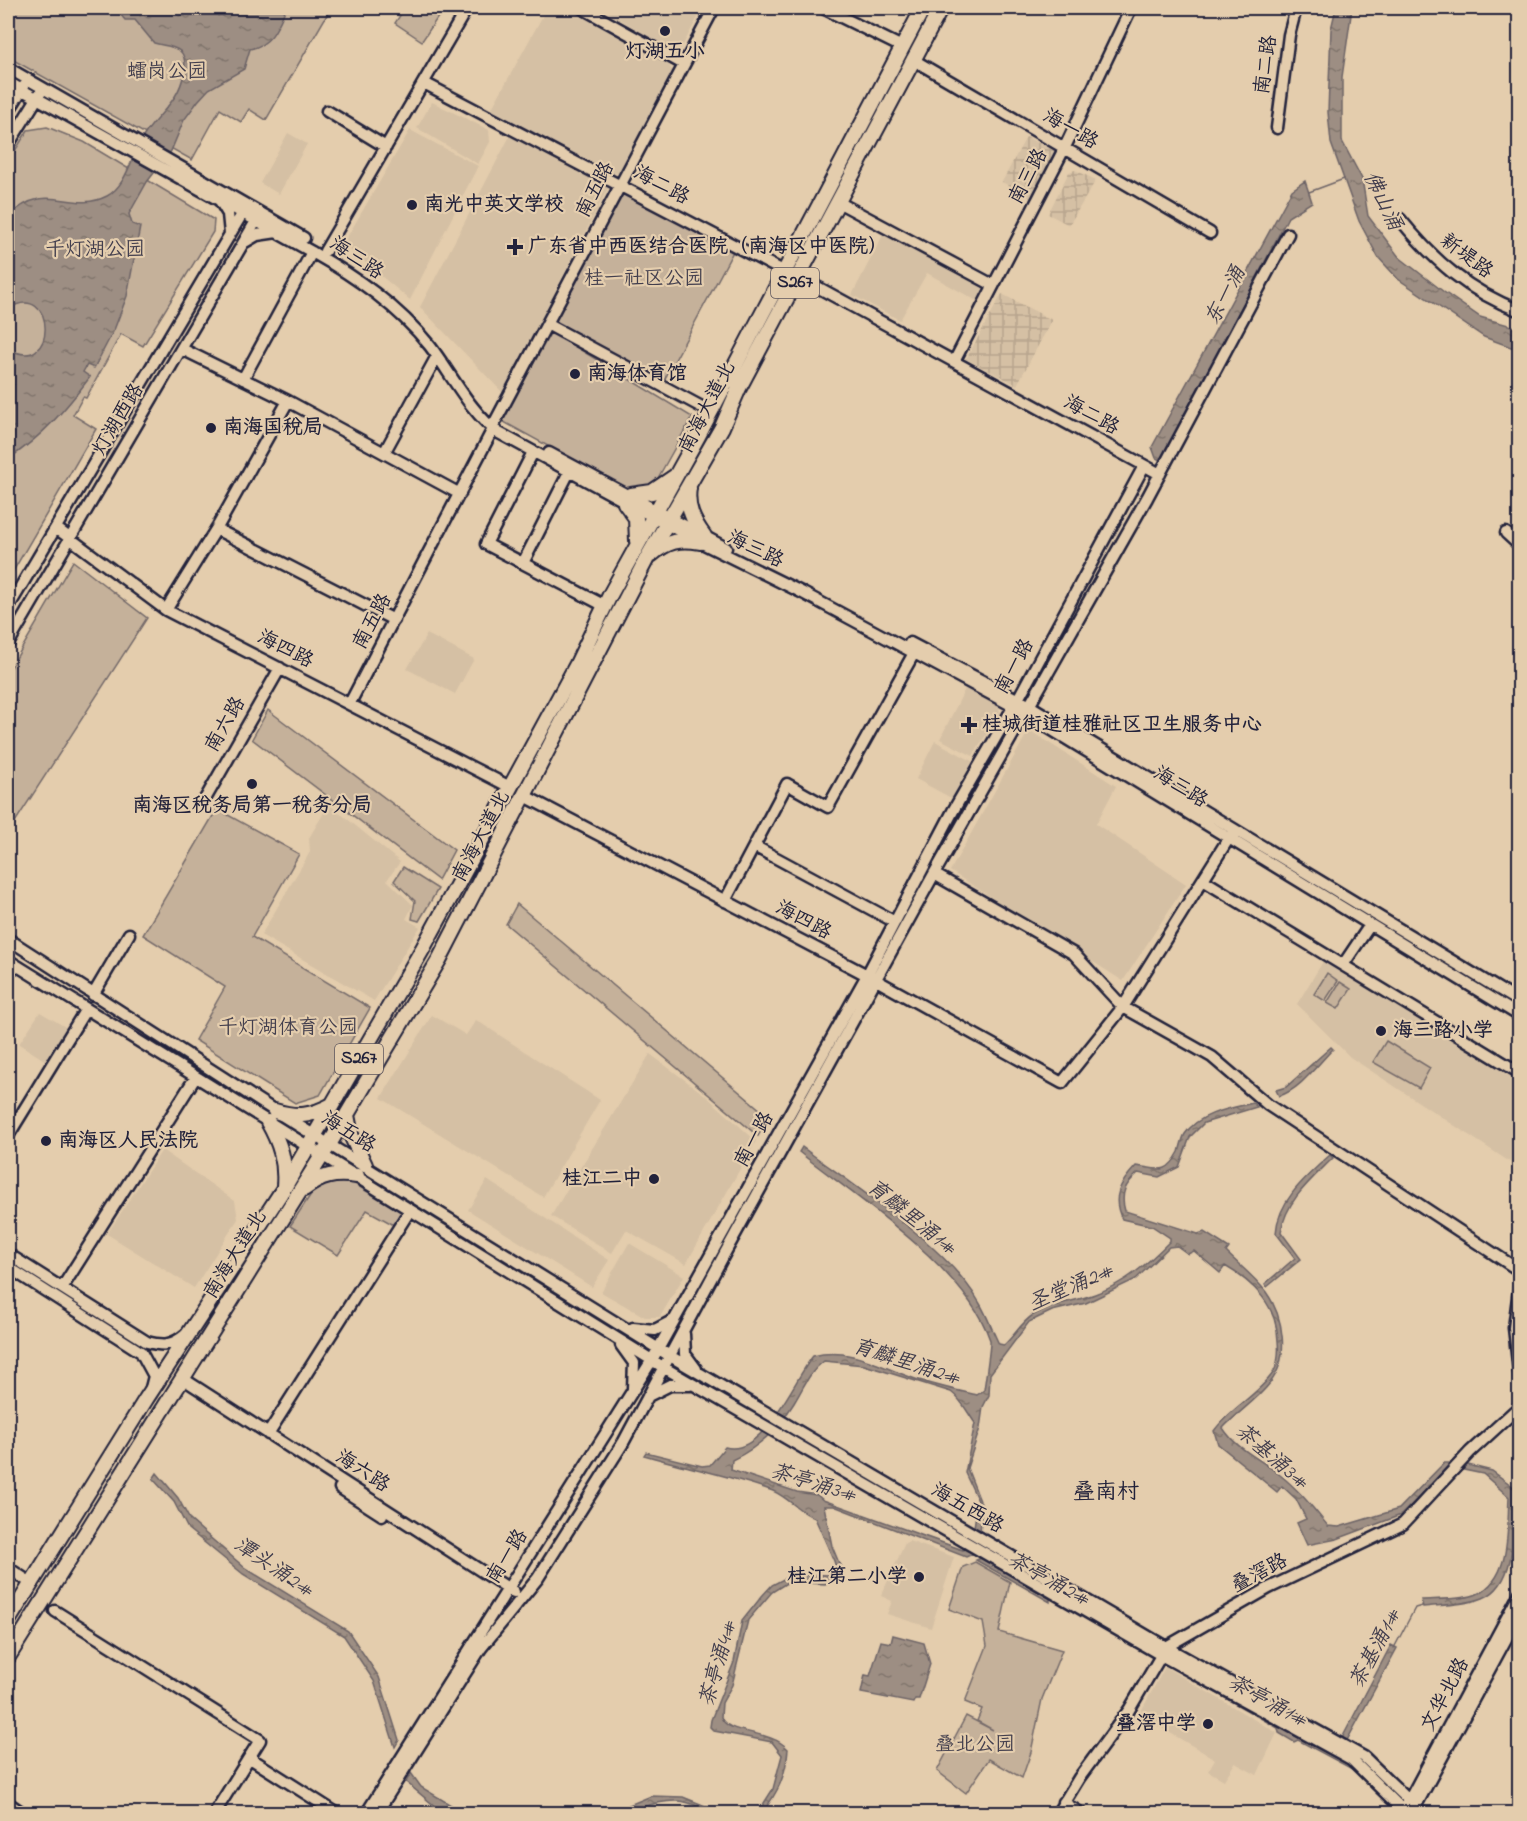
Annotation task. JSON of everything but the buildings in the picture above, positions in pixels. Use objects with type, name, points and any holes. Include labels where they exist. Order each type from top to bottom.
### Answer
[{"type":"highway","name":"南海大道北","points":[[8,1657],[233,1296],[290,1192],[307,1147],[422,950],[634,551],[711,412],[924,8]]},
{"type":"highway","name":"南海大道北","points":[[8,1621],[146,1399],[218,1289],[290,1192],[326,1149],[439,960],[648,558],[690,485],[912,59],[941,8]]},
{"type":"highway","points":[[634,551],[639,538],[639,527],[626,496],[652,492],[676,476]]},
{"type":"highway","points":[[648,558],[672,542],[683,539],[702,539],[687,500],[690,485]]},
{"type":"highway","points":[[332,1105],[305,1116],[272,1117],[290,1192],[328,1175],[361,1171],[347,1115]]},
{"type":"highway","points":[[218,1289],[226,1288],[233,1296]]},
{"type":"main road","points":[[325,251],[467,8]]},
{"type":"main road","points":[[582,8],[683,64]]},
{"type":"main road","name":"南五路","points":[[350,704],[618,184],[714,8]]},
{"type":"main road","points":[[823,8],[902,47]]},
{"type":"main road","name":"南三路","points":[[954,360],[1065,147],[1131,8]]},
{"type":"main road","name":"南二路","points":[[1277,128],[1289,35],[1296,8]]},
{"type":"main road","name":"海一路","points":[[912,59],[1210,233]]},
{"type":"main road","name":"海三路","points":[[8,68],[25,85],[40,94],[259,217],[325,251],[378,288],[408,314],[440,349],[494,425],[914,653],[1016,702]]},
{"type":"main road","name":"海三路","points":[[8,82],[25,85]]},
{"type":"main road","name":"海二路","points":[[424,82],[785,272]]},
{"type":"main road","points":[[8,112],[25,85]]},
{"type":"main road","points":[[8,145],[40,94]]},
{"type":"main road","points":[[327,111],[386,147]]},
{"type":"main road","name":"海三路","points":[[176,170],[217,198],[245,209]]},
{"type":"main road","points":[[217,198],[228,214],[230,234]]},
{"type":"main road","points":[[838,202],[993,285]]},
{"type":"main road","name":"灯湖西路","points":[[8,608],[245,209]]},
{"type":"main road","name":"海三路","points":[[259,217],[277,232],[383,299],[437,356],[494,425],[533,452],[626,496]]},
{"type":"main road","name":"灯湖西路","points":[[8,644],[259,217]]},
{"type":"main road","name":"新堤路","points":[[1400,219],[1442,266],[1479,291],[1520,311]]},
{"type":"main road","points":[[244,243],[257,235],[277,232]]},
{"type":"main road","name":"南一路","points":[[376,1814],[481,1648],[538,1578],[623,1443],[934,874],[1160,474],[1288,234]]},
{"type":"main road","points":[[243,379],[312,252]]},
{"type":"main road","name":"海二路","points":[[799,277],[1160,474]]},
{"type":"main road","points":[[547,324],[711,412]]},
{"type":"main road","points":[[182,349],[288,401],[460,494]]},
{"type":"main road","points":[[384,453],[437,356]]},
{"type":"main road","points":[[166,610],[216,529],[288,401]]},
{"type":"main road","points":[[533,452],[486,544],[605,606]]},
{"type":"main road","name":"南一路","points":[[366,1814],[659,1348],[867,975],[1144,466]]},
{"type":"main road","points":[[523,563],[569,471]]},
{"type":"main road","name":"海四路","points":[[56,528],[166,610],[510,787]]},
{"type":"main road","points":[[216,529],[394,620]]},
{"type":"main road","points":[[1506,533],[1520,546]]},
{"type":"main road","name":"海三路","points":[[702,539],[1016,702],[1235,829],[1516,1007]]},
{"type":"main road","points":[[725,901],[787,784],[828,807],[914,653]]},
{"type":"main road","name":"南六路","points":[[204,801],[280,668]]},
{"type":"main road","name":"海三路","points":[[1028,709],[1229,839],[1370,925],[1516,1007]]},
{"type":"main road","name":"海四路","points":[[525,796],[867,975],[1062,1083],[1123,1007]]},
{"type":"main road","points":[[1123,1007],[1235,829]]},
{"type":"main road","points":[[754,846],[895,922]]},
{"type":"main road","points":[[934,874],[1074,954],[1123,1007],[1212,1057],[1268,1105],[1520,1271]]},
{"type":"main road","points":[[1203,880],[1520,1073]]},
{"type":"main road","points":[[1343,965],[1370,925]]},
{"type":"main road","points":[[93,995],[129,934]]},
{"type":"main road","name":"海五路","points":[[8,939],[272,1117],[315,1134],[326,1149],[361,1171],[670,1356]]},
{"type":"main road","points":[[8,960],[195,1078],[272,1117],[307,1147],[326,1149]]},
{"type":"main road","points":[[8,1136],[86,1009]]},
{"type":"main road","points":[[62,1288],[195,1078]]},
{"type":"main road","name":"海五西路","points":[[361,1171],[410,1210],[663,1367],[1163,1651],[1364,1757],[1410,1810]]},
{"type":"main road","points":[[268,1434],[410,1210]]},
{"type":"main road","points":[[8,1254],[62,1288],[144,1347],[154,1376],[146,1399]]},
{"type":"main road","points":[[8,1268],[144,1347],[175,1344],[192,1329]]},
{"type":"main road","points":[[1520,1282],[1514,1328],[1520,1380]]},
{"type":"main road","points":[[623,1326],[655,1330],[676,1318]]},
{"type":"main road","points":[[684,1331],[686,1354],[698,1372]]},
{"type":"main road","points":[[616,1337],[634,1363],[632,1392]]},
{"type":"main road","name":"海五西路","points":[[670,1356],[1163,1651]]},
{"type":"main road","name":"海六路","points":[[180,1381],[268,1434],[507,1591]]},
{"type":"main road","name":"海六路","points":[[180,1381],[520,1599]]},
{"type":"main road","points":[[646,1398],[670,1385],[694,1385]]},
{"type":"main road","name":"叠滘路","points":[[1057,1814],[1063,1802],[1128,1710],[1163,1651],[1269,1588],[1402,1524],[1470,1452],[1520,1406]]},
{"type":"main road","points":[[8,1568],[31,1583]]},
{"type":"main road","name":"文华北路","points":[[1410,1810],[1520,1593]]},
{"type":"main road","points":[[55,1611],[260,1740],[214,1814]]},
{"type":"main road","name":"文华北路","points":[[1410,1810],[1520,1613]]},
{"type":"main road","points":[[250,1758],[338,1814]]},
{"type":"main road","points":[[1063,1802],[1082,1814]]},
{"type":"main road","points":[[8,1803],[24,1814]]},
{"type":"main road","points":[[8,1809],[15,1814]]},
{"type":"shaded area","points":[[547,8],[567,8],[668,64],[674,73],[618,173],[612,174],[493,113],[492,108]]},
{"type":"shaded area","name":"灯湖五小","points":[[601,8],[703,8],[678,54]]},
{"type":"shaded area","points":[[432,102],[489,130],[490,142],[478,164],[417,128]]},
{"type":"shaded area","name":"南光中英文学校","points":[[410,130],[478,166],[410,300],[343,244]]},
{"type":"shaded area","points":[[288,133],[307,144],[279,194],[260,183]]},
{"type":"shaded area","name":"广东省中西医结合医院（南海区中医院）","points":[[510,136],[608,188],[503,393],[420,307]]},
{"type":"shaded area","points":[[1026,137],[1057,152],[1034,200],[1002,182]]},
{"type":"shaded area","points":[[1075,170],[1096,180],[1069,225],[1048,214],[1069,172]]},
{"type":"shaded area","points":[[884,233],[985,284],[977,301],[927,273],[900,320],[852,295]]},
{"type":"shaded area","points":[[1002,294],[1052,320],[1017,385],[966,359]]},
{"type":"shaded area","points":[[427,634],[474,659],[455,694],[407,669]]},
{"type":"shaded area","name":"桂城街道桂雅社区卫生服务中心","points":[[966,687],[998,704],[1000,712],[973,756],[940,739]]},
{"type":"shaded area","points":[[1029,730],[1116,786],[1096,824],[1186,884],[1123,981],[950,871]]},
{"type":"shaded area","points":[[935,741],[972,761],[953,799],[916,779]]},
{"type":"shaded area","points":[[329,804],[400,862],[387,880],[413,905],[406,919],[420,927],[374,1001],[261,935],[310,852],[309,838]]},
{"type":"shaded area","name":"海三路小学","points":[[1324,960],[1519,1082],[1519,1168],[1350,1057],[1297,1004]]},
{"type":"shaded area","points":[[40,1012],[67,1028],[46,1061],[19,1044]]},
{"type":"shaded area","points":[[432,1015],[466,1035],[476,1020],[600,1100],[543,1197],[381,1098]]},
{"type":"shaded area","name":"桂江二中","points":[[650,1054],[705,1095],[756,1141],[686,1264],[626,1230],[612,1253],[551,1216]]},
{"type":"shaded area","points":[[162,1150],[235,1201],[238,1219],[194,1288],[107,1234]]},
{"type":"shaded area","points":[[487,1180],[609,1260],[592,1287],[468,1210]]},
{"type":"shaded area","points":[[629,1243],[684,1276],[660,1317],[645,1317],[601,1292]]},
{"type":"shaded area","name":"桂江第二小学","points":[[909,1541],[954,1557],[931,1628],[887,1614],[892,1601],[881,1596],[905,1543]]},
{"type":"shaded area","name":"叠滘中学","points":[[1165,1667],[1277,1733],[1257,1775],[1235,1763],[1224,1780],[1208,1771],[1215,1759],[1139,1715]]},
{"type":"green space","name":"𧒽岗公园","points":[[8,8],[331,8],[266,120],[249,109],[241,122],[220,109],[192,160],[8,57]]},
{"type":"green space","points":[[405,8],[444,8],[422,41],[395,23]]},
{"type":"green space","name":"千灯湖公园","points":[[47,127],[84,142],[214,220],[213,232],[143,346],[121,334],[86,398],[83,397],[73,415],[96,429],[8,580],[8,162],[28,130]]},
{"type":"green space","name":"桂一社区公园","points":[[618,184],[736,246],[662,384],[547,324]]},
{"type":"green space","name":"南海体育馆","points":[[551,332],[692,417],[654,485],[632,492],[502,421]]},
{"type":"green space","points":[[73,561],[147,618],[8,833],[8,672]]},
{"type":"green space","points":[[268,710],[454,850],[438,880],[252,739]]},
{"type":"green space","name":"千灯湖体育公园","points":[[217,809],[299,854],[252,937],[370,1008],[320,1095],[295,1103],[195,1040],[225,987],[143,935]]},
{"type":"green space","points":[[403,867],[438,889],[419,921],[412,919],[415,901],[394,881]]},
{"type":"green space","points":[[517,904],[769,1117],[758,1136],[506,924]]},
{"type":"green space","points":[[1327,973],[1338,981],[1325,1001],[1314,994]]},
{"type":"green space","points":[[1340,982],[1351,989],[1338,1009],[1327,1003]]},
{"type":"green space","points":[[1386,1041],[1430,1068],[1419,1088],[1373,1062]]},
{"type":"green space","points":[[327,1179],[348,1180],[403,1213],[394,1225],[367,1210],[338,1255],[290,1226],[315,1188]]},
{"type":"green space","name":"叠北公园","points":[[975,1562],[1010,1582],[999,1632],[1062,1650],[1042,1699],[1031,1752],[1022,1778],[989,1759],[966,1793],[937,1771],[966,1716],[993,1730],[977,1721],[982,1709],[965,1702],[987,1646],[983,1622],[949,1609],[963,1567]]},
{"type":"water","points":[[115,8],[286,8],[269,39],[258,47],[250,49],[244,69],[209,89],[184,120],[171,151],[147,182],[129,214],[132,224],[140,227],[127,296],[114,330],[94,368],[87,365],[83,372],[90,377],[52,422],[8,459],[8,348],[24,354],[36,351],[43,341],[45,328],[43,316],[36,306],[24,303],[8,309],[8,217],[22,206],[35,200],[47,198],[94,201],[114,191],[125,176],[140,141],[168,106],[182,83],[185,64],[182,53],[177,49],[154,43],[135,20],[125,20]]},
{"type":"water","points":[[1336,8],[1352,8],[1342,77],[1342,141],[1362,179],[1368,216],[1399,257],[1444,292],[1480,317],[1519,328],[1519,350],[1484,337],[1398,279],[1378,257],[1359,221],[1331,143],[1328,112],[1331,29]]},
{"type":"water","points":[[1305,181],[1312,202],[1288,217],[1162,461],[1156,458],[1152,447],[1292,190]]},
{"type":"water","points":[[1331,1047],[1333,1049],[1308,1076],[1287,1093],[1279,1096],[1276,1090],[1286,1087]]},
{"type":"water","points":[[1253,1103],[1257,1107],[1204,1123],[1190,1137],[1179,1167],[1159,1177],[1138,1173],[1130,1181],[1123,1194],[1125,1211],[1198,1234],[1204,1232],[1229,1248],[1226,1252],[1257,1281],[1266,1292],[1277,1313],[1282,1350],[1276,1373],[1259,1395],[1223,1428],[1242,1448],[1273,1469],[1306,1499],[1328,1526],[1339,1527],[1399,1509],[1444,1463],[1453,1463],[1401,1515],[1337,1539],[1307,1545],[1297,1523],[1306,1519],[1296,1499],[1282,1486],[1277,1492],[1218,1444],[1214,1431],[1273,1373],[1278,1349],[1277,1328],[1273,1316],[1262,1296],[1236,1273],[1225,1266],[1220,1273],[1194,1251],[1188,1254],[1177,1246],[1169,1247],[1136,1279],[1086,1303],[1052,1311],[1029,1322],[990,1374],[989,1395],[983,1407],[980,1428],[967,1468],[982,1506],[980,1534],[973,1554],[966,1557],[834,1506],[824,1506],[832,1546],[841,1568],[835,1579],[825,1584],[788,1582],[772,1592],[748,1620],[732,1685],[722,1703],[721,1717],[725,1723],[731,1727],[780,1742],[788,1749],[783,1776],[777,1791],[762,1813],[757,1814],[773,1789],[782,1755],[772,1742],[714,1731],[710,1727],[734,1662],[742,1621],[772,1585],[793,1574],[831,1575],[836,1567],[815,1518],[779,1494],[741,1480],[644,1455],[646,1452],[702,1466],[710,1465],[725,1447],[739,1447],[752,1441],[776,1415],[813,1356],[839,1354],[851,1356],[910,1377],[977,1395],[984,1390],[990,1343],[977,1313],[935,1261],[879,1213],[799,1152],[802,1147],[898,1218],[946,1260],[965,1281],[985,1312],[999,1344],[1004,1345],[1033,1315],[1047,1308],[1106,1290],[1144,1265],[1170,1241],[1170,1238],[1152,1226],[1122,1219],[1117,1197],[1122,1184],[1136,1166],[1160,1169],[1170,1165],[1179,1152],[1185,1134],[1198,1121],[1225,1109]],"holes":[[[824,1361],[864,1365],[951,1392],[975,1423],[965,1473],[978,1501],[972,1540],[963,1550],[823,1500],[817,1495],[797,1492],[731,1470],[732,1460],[759,1443],[782,1421],[811,1375]]]},
{"type":"water","points":[[1330,1155],[1333,1158],[1294,1200],[1284,1221],[1281,1232],[1301,1259],[1267,1287],[1265,1284],[1295,1258],[1276,1233],[1282,1210],[1295,1190]]},
{"type":"water","points":[[1464,1464],[1492,1471],[1519,1491],[1519,1497],[1515,1498],[1513,1539],[1508,1568],[1494,1591],[1483,1598],[1423,1607],[1421,1600],[1458,1598],[1477,1594],[1488,1587],[1502,1564],[1507,1537],[1509,1497],[1483,1474],[1459,1469]]},
{"type":"water","points":[[157,1473],[178,1498],[190,1520],[245,1568],[348,1631],[379,1677],[399,1740],[395,1747],[374,1681],[344,1636],[243,1574],[188,1529],[174,1502],[153,1479]]},
{"type":"water","points":[[981,1558],[1050,1597],[1050,1602],[976,1560]]},
{"type":"water","points":[[893,1635],[924,1643],[930,1664],[919,1699],[915,1699],[913,1703],[861,1693],[865,1675],[870,1676],[881,1641],[891,1643]]},
{"type":"water","points":[[1391,1645],[1397,1648],[1345,1744],[1340,1742]]},
{"type":"water","points":[[1197,1678],[1356,1767],[1354,1770],[1298,1740],[1294,1742],[1279,1733],[1278,1728],[1195,1681]]},
{"type":"water","points":[[411,1773],[421,1787],[459,1810],[479,1813],[451,1813],[436,1807],[406,1782]]},
{"type":"water","points":[[651,1796],[683,1797],[723,1813],[712,1812],[690,1803],[669,1801],[610,1813]]},
{"type":"water","points":[[498,1810],[570,1813],[479,1813]]},
{"type":"waterway","name":"东一涌","points":[[1309,192],[1344,179]]},
{"type":"waterway","name":"茶基涌1#","points":[[1394,1648],[1415,1608],[1422,1606]]},
{"type":"place","name":"灯湖五小","points":[[665,31]]},
{"type":"place","name":"南光中英文学校","points":[[412,205]]},
{"type":"place","name":"广东省中西医结合医院（南海区中医院）","points":[[515,247]]},
{"type":"place","name":"南海体育馆","points":[[575,374]]},
{"type":"place","name":"南海国税局","points":[[211,428]]},
{"type":"place","name":"桂城街道桂雅社区卫生服务中心","points":[[969,725]]},
{"type":"place","name":"南海区税务局第一税务分局","points":[[252,784]]},
{"type":"place","name":"海三路小学","points":[[1381,1031]]},
{"type":"place","name":"南海区人民法院","points":[[46,1141]]},
{"type":"place","name":"桂江二中","points":[[654,1179]]},
{"type":"place","name":"桂江第二小学","points":[[919,1577]]},
{"type":"place","name":"叠滘中学","points":[[1208,1724]]},
{"type":"district","name":"叠南村","points":[[1106,1493]]},
{"type":"water label","name":"佛山涌","points":[[1382,201]]},
{"type":"water label","name":"育麟里涌1#","points":[[911,1218]]},
{"type":"water label","name":"圣堂涌2#","points":[[1071,1288]]},
{"type":"water label","name":"育麟里涌2#","points":[[906,1363]]},
{"type":"water label","name":"茶基涌3#","points":[[1271,1457]]},
{"type":"water label","name":"茶亭涌3#","points":[[813,1484]]},
{"type":"water label","name":"潭头涌2#","points":[[273,1568]]},
{"type":"water label","name":"茶亭涌2#","points":[[1048,1580]]},
{"type":"water label","name":"茶亭涌4#","points":[[719,1664]]},
{"type":"water label","name":"茶亭涌1#","points":[[1267,1702]]}]
